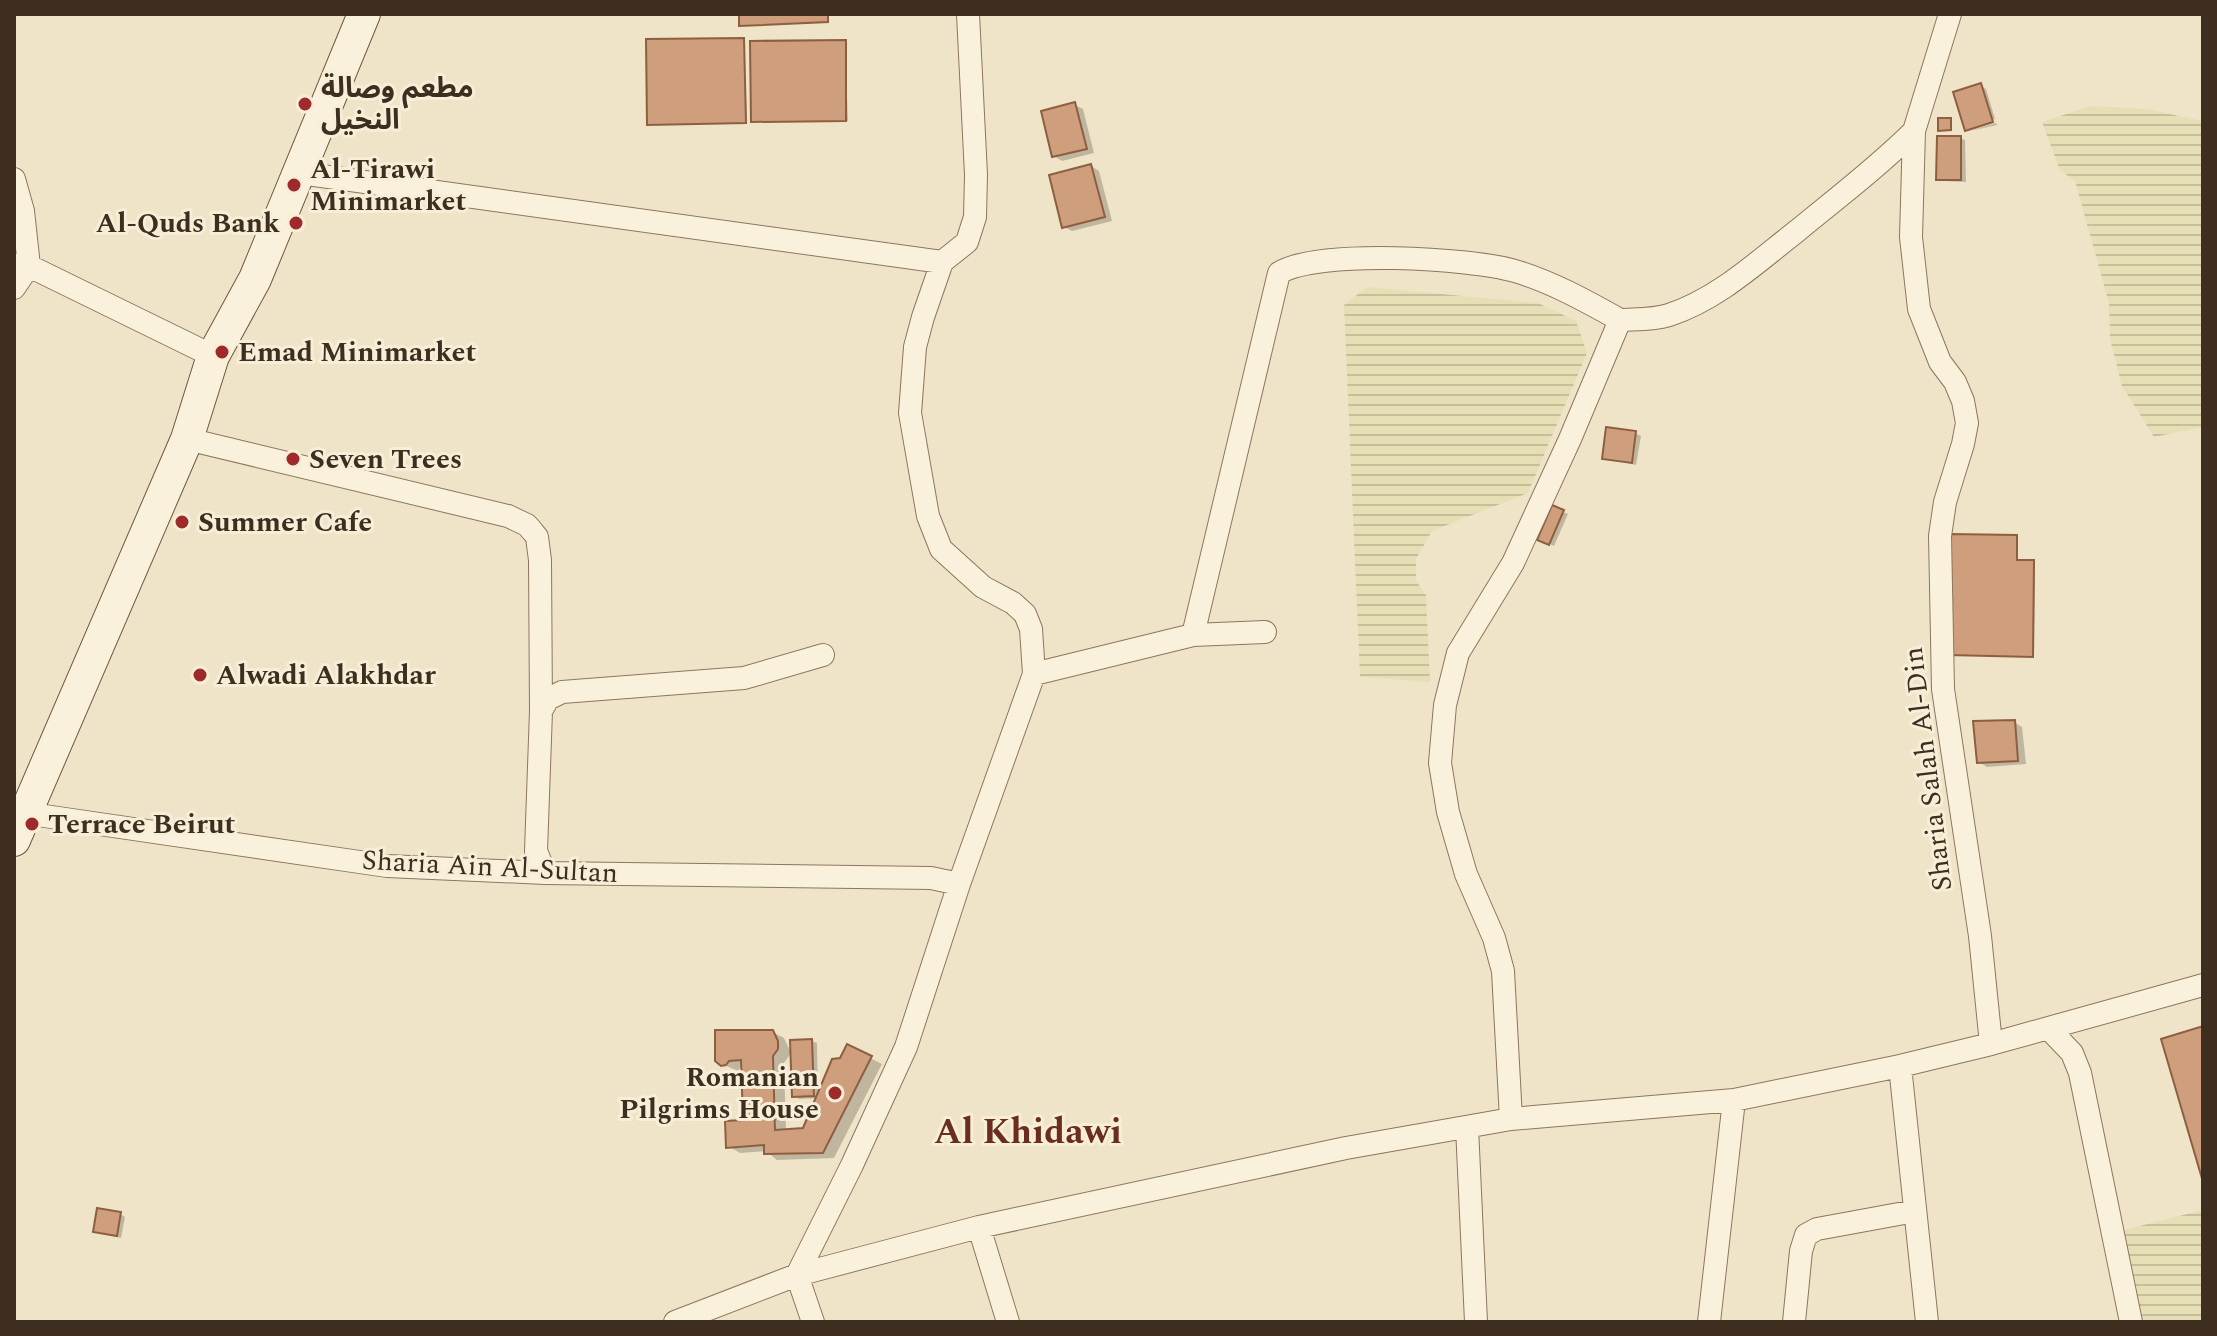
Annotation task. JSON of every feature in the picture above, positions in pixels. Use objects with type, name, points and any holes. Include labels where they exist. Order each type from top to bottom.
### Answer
[{"type":"main road","name":"Sharia Ain Al-Sultan","points":[[19,826],[187,439],[213,356],[255,279],[364,14]]},
{"type":"street","points":[[813,1322],[797,1275],[906,1047],[959,884],[1034,674],[1031,629],[1025,614],[1013,603],[983,587],[941,549],[928,516],[910,413],[915,347],[942,262],[967,242],[975,217],[976,175],[968,14]]},
{"type":"street","name":"Sharia Salah Al-Din","points":[[1950,14],[1914,131],[1911,237],[1919,309],[1940,362],[1955,382],[1967,423],[1945,502],[1940,536],[1943,689],[1980,936],[1991,1044]]},
{"type":"street","points":[[1193,635],[1279,273],[1299,265],[1324,261],[1475,264],[1514,271],[1568,291],[1620,320],[1668,315],[1690,307],[1727,286],[1888,157],[1914,131]]},
{"type":"street","points":[[300,173],[942,262]]},
{"type":"street","points":[[14,179],[23,211],[21,266],[14,288]]},
{"type":"street","points":[[21,266],[213,356]]},
{"type":"street","points":[[1511,1119],[1503,971],[1494,938],[1466,874],[1448,812],[1440,763],[1445,705],[1458,653],[1513,563],[1620,320]]},
{"type":"street","points":[[187,439],[394,490],[491,510],[527,525],[537,537],[542,668],[536,851],[545,873]]},
{"type":"street","points":[[1034,674],[1193,635],[1265,632]]},
{"type":"street","points":[[541,711],[548,699],[562,692],[744,678],[823,655]]},
{"type":"street","points":[[542,668],[547,681],[562,692]]},
{"type":"street","name":"Sharia Ain Al-Sultan","points":[[19,826],[387,866],[545,873],[931,878],[959,884]]},
{"type":"street","points":[[675,1322],[797,1275],[979,1227],[1346,1148],[1511,1119],[1734,1100],[1991,1044],[2203,985]]},
{"type":"street","points":[[2049,1029],[2072,1053],[2080,1073],[2131,1322]]},
{"type":"street","points":[[1900,1066],[1927,1322]]},
{"type":"street","points":[[1709,1322],[1734,1100]]},
{"type":"street","points":[[1467,1127],[1476,1322]]},
{"type":"street","points":[[1794,1322],[1801,1251],[1806,1235],[1817,1229],[1915,1211]]},
{"type":"street","points":[[979,1227],[1008,1322]]},
{"type":"shaded area","points":[[2091,106],[2146,109],[2203,121],[2203,427],[2154,437],[2122,386],[2110,339],[2109,303],[2075,181],[2060,170],[2042,122]]},
{"type":"shaded area","points":[[1367,287],[1538,303],[1576,321],[1587,353],[1528,493],[1432,531],[1416,559],[1416,581],[1426,595],[1430,682],[1360,677],[1344,305]]},
{"type":"shaded area","points":[[2203,1210],[2203,1322],[2141,1322],[2120,1231]]},
{"type":"building","points":[[739,14],[828,14],[828,22],[739,26]]},
{"type":"building","points":[[744,38],[746,123],[647,125],[646,39]]},
{"type":"building","points":[[846,40],[846,121],[751,122],[750,41]]},
{"type":"building","points":[[1981,83],[1993,122],[1965,131],[1953,92]]},
{"type":"building","points":[[1075,102],[1087,149],[1052,157],[1041,111]]},
{"type":"building","points":[[1938,118],[1951,118],[1951,130],[1938,131]]},
{"type":"building","points":[[1937,136],[1961,136],[1961,180],[1936,180]]},
{"type":"building","points":[[1091,164],[1105,217],[1062,228],[1049,175]]},
{"type":"building","points":[[1606,427],[1636,431],[1632,463],[1602,459]]},
{"type":"building","points":[[1552,505],[1564,510],[1549,545],[1537,540]]},
{"type":"building","points":[[1949,534],[2017,535],[2017,560],[2034,560],[2033,657],[1948,655]]},
{"type":"building","points":[[2015,720],[2018,761],[1977,763],[1973,721]]},
{"type":"building","points":[[2203,1026],[2203,1182],[2161,1039]]},
{"type":"building","name":"Romanian Pilgrims House","points":[[715,1030],[773,1030],[778,1041],[778,1049],[773,1056],[775,1130],[803,1128],[832,1059],[840,1058],[847,1044],[872,1056],[823,1153],[764,1154],[764,1145],[726,1148],[725,1121],[743,1120],[741,1060],[729,1061],[721,1066],[715,1061]]},
{"type":"building","points":[[812,1039],[814,1096],[792,1097],[790,1040]]},
{"type":"building","points":[[97,1208],[121,1212],[117,1236],[93,1232]]},
{"type":"place","name":"مطعم وصالة النخيل","points":[[305,104]]},
{"type":"place","name":"Al-Tirawi Minimarket","points":[[294,185]]},
{"type":"place","name":"Al-Quds Bank","points":[[296,223]]},
{"type":"place","name":"Emad Minimarket","points":[[222,352]]},
{"type":"place","name":"Seven Trees","points":[[293,459]]},
{"type":"place","name":"Summer Cafe","points":[[182,522]]},
{"type":"place","name":"Alwadi Alakhdar","points":[[200,675]]},
{"type":"place","name":"Terrace Beirut","points":[[32,824]]},
{"type":"place","name":"Romanian Pilgrims House","points":[[835,1093]]},
{"type":"district","name":"Al Khidawi","points":[[1028,1132]]}]
